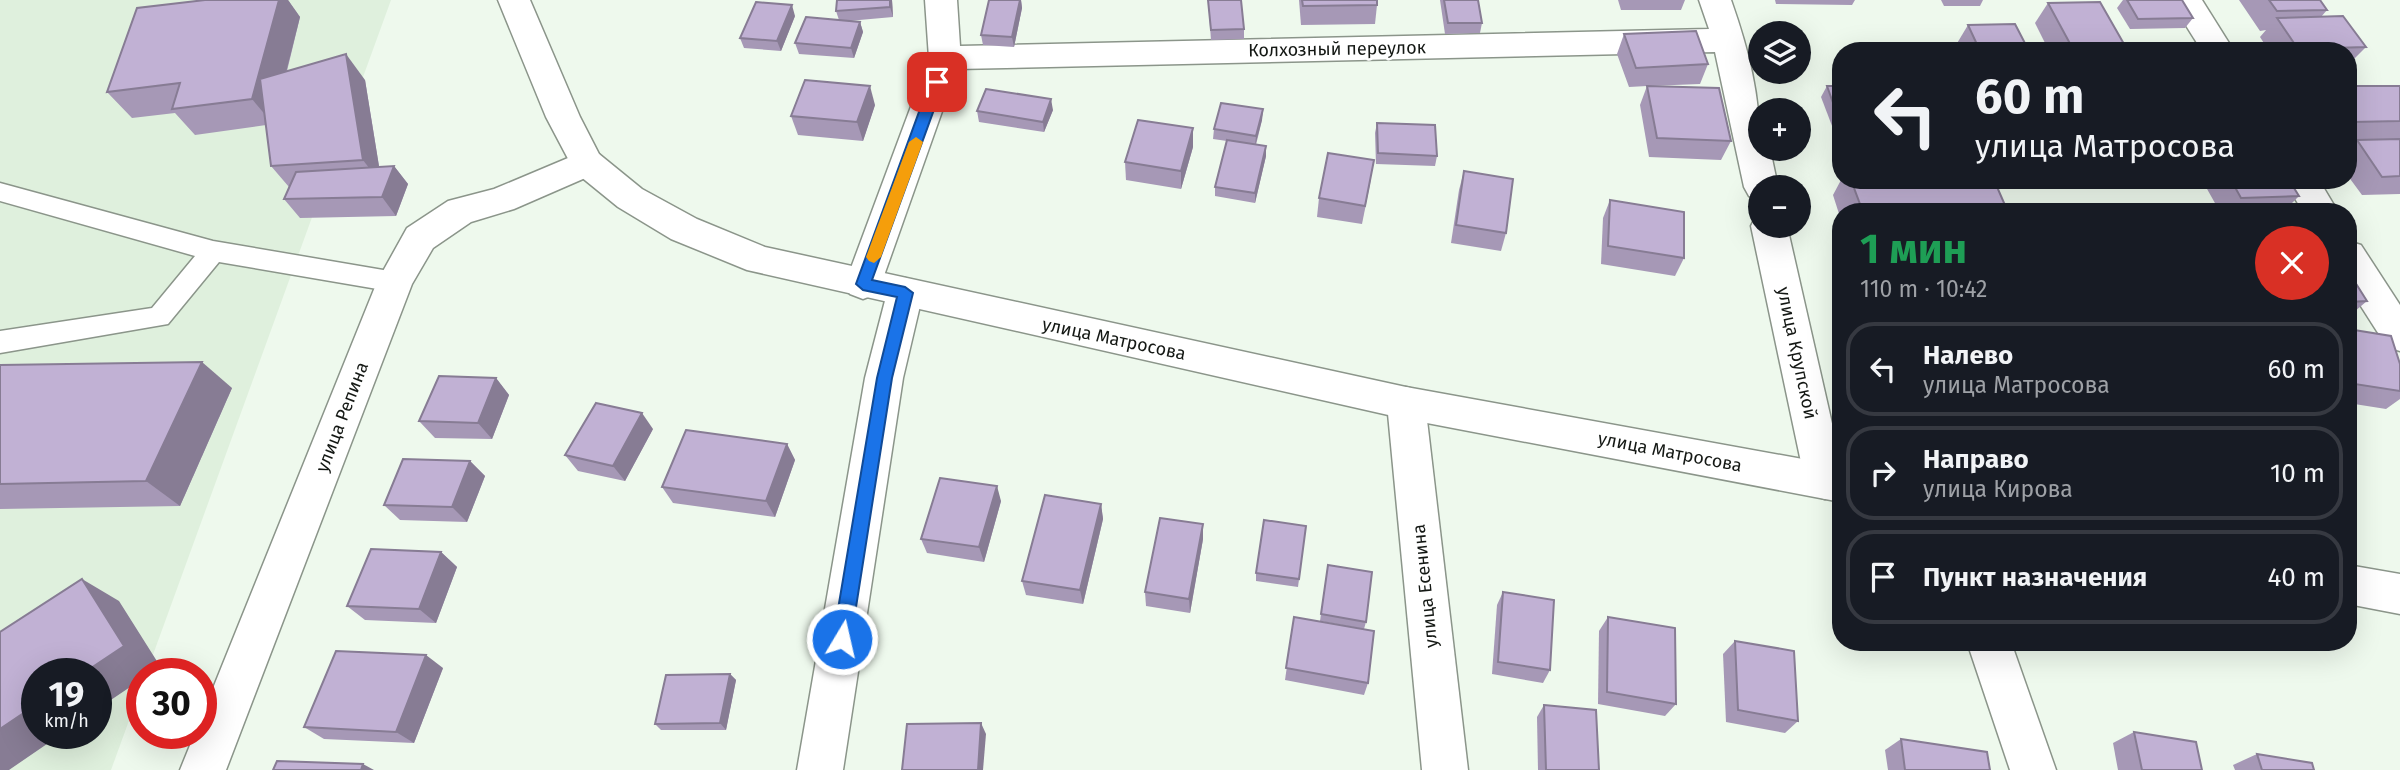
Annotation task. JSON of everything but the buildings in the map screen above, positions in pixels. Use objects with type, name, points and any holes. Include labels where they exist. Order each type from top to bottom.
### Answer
[{"type":"street","name":"улица Матросова","points":[[514,0],[563,117],[587,163],[630,198],[684,229],[760,260],[1406,403],[1832,482]]},
{"type":"street","points":[[863,284],[946,58],[941,0]]},
{"type":"street","points":[[1714,0],[1729,40],[1758,175]]},
{"type":"street","points":[[2186,0],[2212,42]]},
{"type":"street","name":"Колхозный переулок","points":[[946,58],[1729,40]]},
{"type":"street","name":"улица Репина","points":[[203,770],[395,282],[420,237],[460,211],[502,200],[587,163]]},
{"type":"street","name":"улица Крупской","points":[[1772,238],[1832,478]]},
{"type":"street","points":[[2357,269],[2400,335]]},
{"type":"street","points":[[820,770],[884,378],[905,293]]},
{"type":"street","name":"улица Есенина","points":[[1406,403],[1445,770]]},
{"type":"street","points":[[2357,585],[2400,594]]},
{"type":"street","points":[[1992,651],[2033,770]]},
{"type":"lane","points":[[0,192],[213,251],[395,282]]},
{"type":"lane","points":[[0,342],[159,317],[213,251]]},
{"type":"shaded area","points":[[0,0],[391,0],[152,658],[126,658],[126,729],[111,770],[0,770]]},
{"type":"slow traffic","points":[[874,257],[916,142]]},
{"type":"route","points":[[842,639],[884,378],[905,293],[863,284],[937,82]]}]
